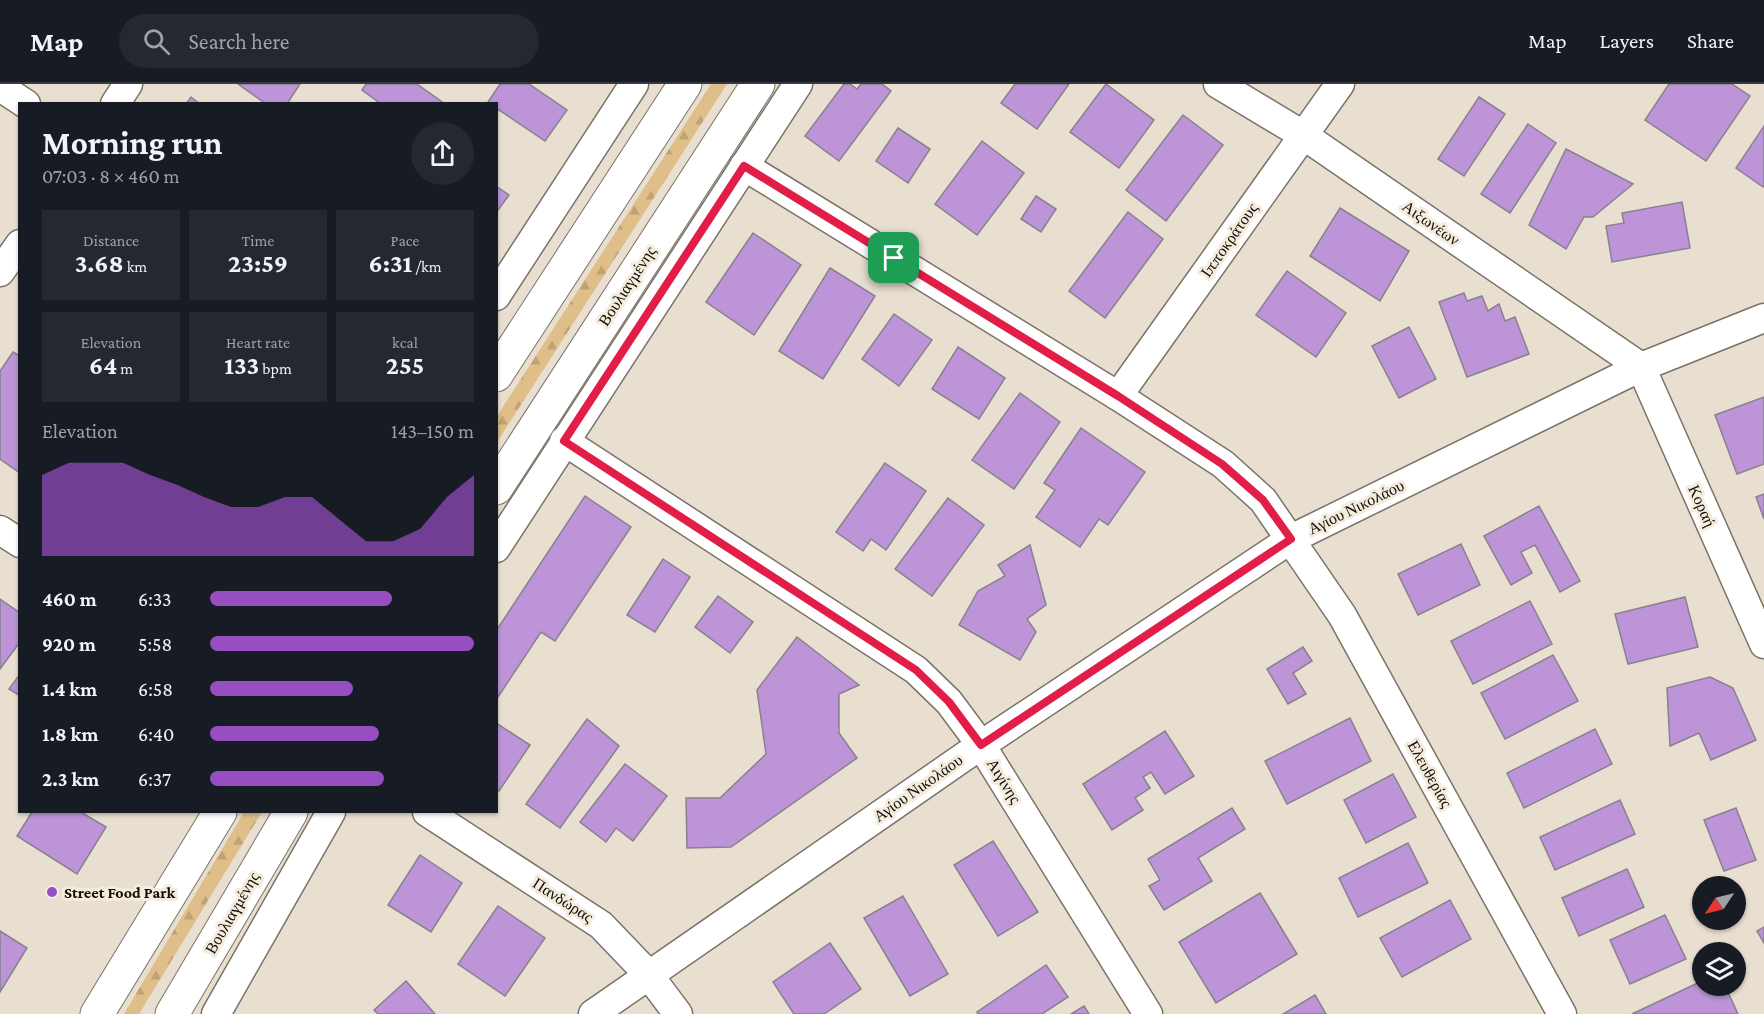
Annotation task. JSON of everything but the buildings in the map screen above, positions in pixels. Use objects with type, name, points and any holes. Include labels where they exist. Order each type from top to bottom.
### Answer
[{"type":"main road","points":[[498,372],[685,84]]},
{"type":"main road","name":"Βουλιαγμένης","points":[[498,485],[758,84]]},
{"type":"main road","points":[[97,1014],[219,813]]},
{"type":"main road","name":"Βουλιαγμένης","points":[[172,1014],[290,813]]},
{"type":"street","points":[[116,102],[128,84]]},
{"type":"street","points":[[498,294],[634,84]]},
{"type":"street","points":[[498,545],[798,84]]},
{"type":"street","name":"Αιξωνέων","points":[[1218,84],[1303,135],[1641,367]]},
{"type":"street","name":"Ιπποκράτους","points":[[1118,396],[1340,84]]},
{"type":"street","points":[[0,87],[23,102]]},
{"type":"street","name":"Ελευθερίας","points":[[744,166],[1118,396],[1222,464],[1263,500],[1342,615],[1562,1014]]},
{"type":"street","points":[[0,272],[18,247]]},
{"type":"street","name":"Αγίου Νικολάου","points":[[593,1014],[981,745],[1291,539],[1641,367],[1764,318]]},
{"type":"street","name":"Κοραή","points":[[1641,367],[1764,644]]},
{"type":"street","name":"Αιγίνης","points":[[564,441],[916,670],[949,702],[981,745],[1148,1014]]},
{"type":"street","points":[[0,530],[18,542]]},
{"type":"street","points":[[216,1014],[331,813]]},
{"type":"street","name":"Πανδώρας","points":[[429,813],[601,925],[648,974],[678,1014]]},
{"type":"green space","points":[[711,84],[727,84],[498,440],[498,414]]},
{"type":"green space","points":[[243,813],[261,813],[139,1014],[124,1014]]},
{"type":"place","name":"Street Food Park","points":[[52,892]]},
{"type":"route","points":[[744,166],[894,258],[1118,396],[1222,464],[1263,500],[1291,539],[981,745],[949,702],[916,670],[564,441],[744,166]]}]
